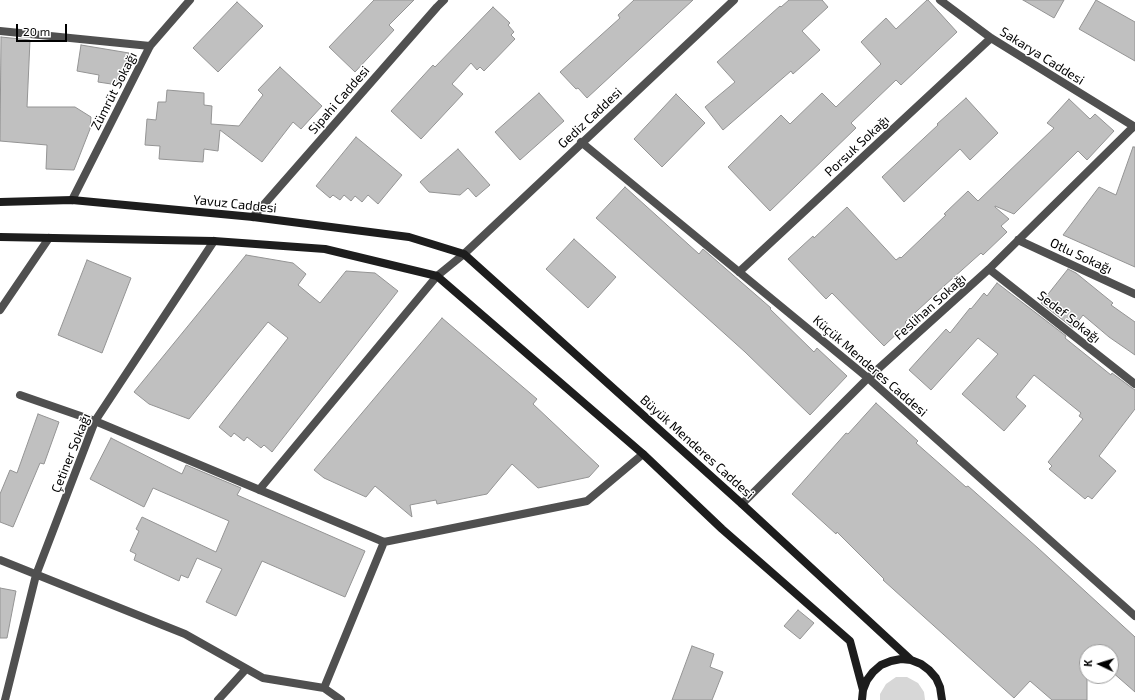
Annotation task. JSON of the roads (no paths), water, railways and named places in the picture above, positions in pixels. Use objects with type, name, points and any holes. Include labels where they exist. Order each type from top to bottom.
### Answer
[{"type":"street","name":"Zümrüt Sokağı","points":[[72,200],[150,46],[190,0]]},
{"type":"street","name":"Sipahi Caddesi","points":[[253,217],[444,0]]},
{"type":"street","name":"Gediz Caddesi","points":[[259,490],[436,276],[464,254],[734,0]]},
{"type":"street","name":"Sakarya Caddesi","points":[[940,0],[991,38],[1134,127]]},
{"type":"street","points":[[0,31],[150,46]]},
{"type":"street","name":"Porsuk Sokağı","points":[[739,272],[991,38]]},
{"type":"street","name":"Feslihan Sokağı","points":[[742,504],[868,378],[989,269],[1134,127]]},
{"type":"street","name":"Küçük Menderes Caddesi","points":[[582,142],[868,378],[1135,616]]},
{"type":"street","name":"Yavuz Caddesi","points":[[0,202],[72,200],[253,217],[409,237],[464,254]]},
{"type":"street","points":[[0,237],[214,241],[325,249],[436,276],[643,454],[722,529],[850,641],[863,690]]},
{"type":"street","points":[[0,310],[49,238]]},
{"type":"street","name":"Otlu Sokağı","points":[[1018,240],[1135,294]]},
{"type":"street","name":"Çetiner Sokağı","points":[[5,700],[36,575],[95,421],[214,241]]},
{"type":"street","name":"Büyük Menderes Caddesi","points":[[464,254],[742,504],[911,660]]},
{"type":"street","name":"Sedef Sokağı","points":[[989,269],[1135,384]]},
{"type":"street","points":[[20,395],[95,421],[384,542],[587,501],[643,454]]},
{"type":"street","points":[[324,688],[384,542]]},
{"type":"street","points":[[0,560],[185,634],[263,678],[324,688],[341,700]]},
{"type":"street","points":[[862,700],[863,690],[867,680],[873,672],[881,665],[901,659],[911,660],[930,670],[936,678],[943,699]]},
{"type":"street","points":[[218,700],[246,669]]}]
